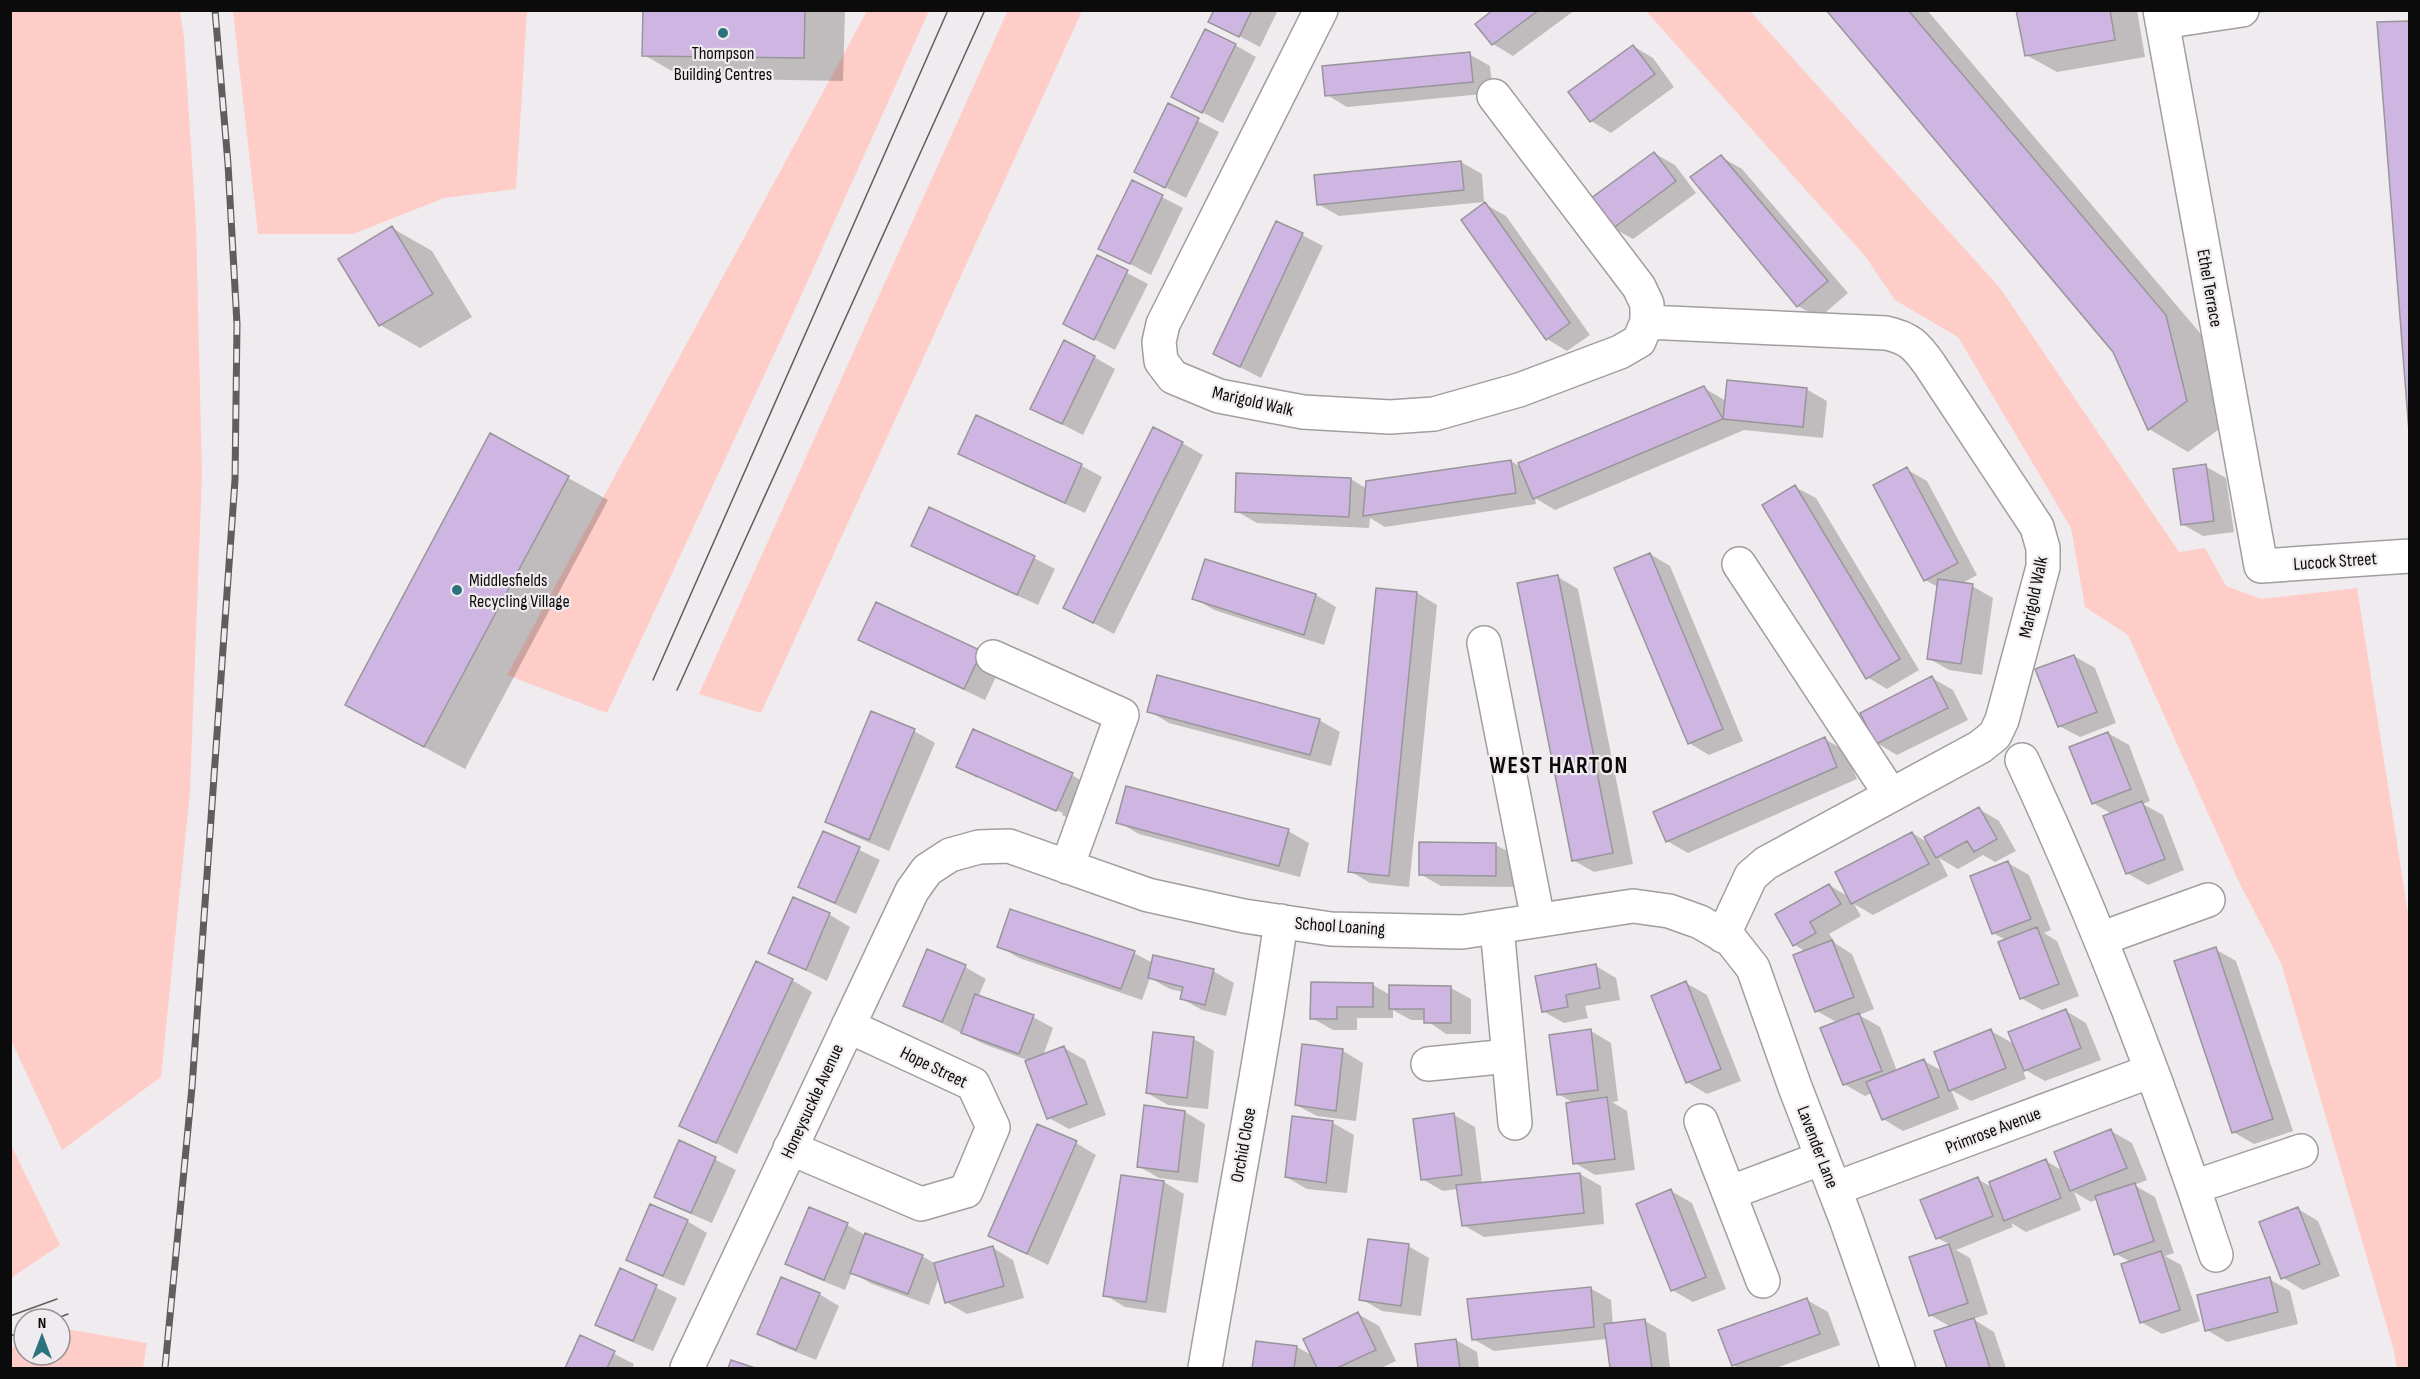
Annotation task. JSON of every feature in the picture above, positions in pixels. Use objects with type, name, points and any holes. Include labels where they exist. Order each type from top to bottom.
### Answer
[{"type":"street","name":"Marigold Walk","points":[[1321,10],[1164,324],[1159,342],[1161,361],[1173,377],[1219,396],[1303,412],[1390,417],[1434,414],[1519,390],[1620,352],[1639,341],[1647,322],[1886,333],[1903,337],[1918,348],[2037,527],[2043,548],[2043,567],[2002,720],[1995,735],[1980,747],[1766,862],[1751,876],[1723,936]]},
{"type":"street","points":[[2161,16],[2242,10]]},
{"type":"street","name":"Ethel Terrace","points":[[2161,16],[2261,566]]},
{"type":"street","points":[[1494,96],[1639,287],[1647,304],[1647,322]]},
{"type":"street","name":"Lucock Street","points":[[2261,566],[2409,556]]},
{"type":"street","points":[[1738,564],[1891,795]]},
{"type":"street","points":[[1484,643],[1538,920]]},
{"type":"street","points":[[993,657],[1122,715],[1068,867]]},
{"type":"street","points":[[2022,760],[2067,857],[2100,939],[2194,1187],[2216,1255]]},
{"type":"street","name":"School Loaning","points":[[960,852],[979,847],[1009,846],[1148,895],[1331,929],[1462,932],[1633,906],[1670,911],[1700,922],[1723,936]]},
{"type":"street","name":"Honeysuckle Avenue","points":[[687,1368],[912,891],[927,870],[950,855],[960,852]]},
{"type":"street","points":[[2100,939],[2208,900]]},
{"type":"street","name":"Orchid Close","points":[[1205,1368],[1269,1004],[1281,921]]},
{"type":"street","points":[[1497,927],[1515,1123]]},
{"type":"street","name":"Lavender Lane","points":[[1723,936],[1731,940],[1753,968],[1898,1368]]},
{"type":"street","name":"Hope Street","points":[[790,1148],[921,1204],[966,1191],[993,1127],[973,1084],[848,1026]]},
{"type":"street","points":[[1428,1064],[1509,1056]]},
{"type":"street","name":"Primrose Avenue","points":[[1834,1190],[2151,1071]]},
{"type":"street","points":[[1701,1121],[1762,1281]]},
{"type":"street","points":[[2194,1187],[2301,1151]]},
{"type":"street","points":[[1729,1193],[1822,1158]]},
{"type":"shaded area","points":[[1008,10],[1082,11],[761,713],[699,694]]},
{"type":"shaded area","points":[[10,11],[180,11],[184,38],[196,225],[202,474],[190,791],[161,1077],[62,1150],[10,1038]]},
{"type":"shaded area","points":[[233,11],[527,11],[516,189],[444,198],[353,234],[258,234]]},
{"type":"shaded area","points":[[867,11],[929,11],[795,309],[607,713],[507,675]]},
{"type":"shaded area","points":[[1646,11],[1750,11],[2000,288],[2179,552],[2205,548],[2226,586],[2261,599],[2357,588],[2409,920],[2409,1368],[2397,1368],[2393,1347],[2281,963],[2238,880],[2128,635],[2085,607],[2071,528],[1958,337],[1895,300],[1865,256]]},
{"type":"shaded area","points":[[10,1143],[60,1245],[11,1278],[10,1278]]},
{"type":"shaded area","points":[[72,1330],[147,1343],[143,1368],[11,1368],[11,1348],[12,1367],[72,1367]]},
{"type":"building","name":"Thompson Building Centres","points":[[643,10],[805,10],[804,58],[642,56]]},
{"type":"building","points":[[1214,10],[1252,10],[1239,37],[1208,22]]},
{"type":"building","points":[[1493,10],[1539,10],[1492,45],[1475,24]]},
{"type":"building","points":[[1826,10],[1908,10],[2166,315],[2187,401],[2148,430],[2113,352]]},
{"type":"building","points":[[2016,10],[2110,10],[2115,40],[2025,56]]},
{"type":"building","points":[[2410,21],[2410,445],[2377,22]]},
{"type":"building","points":[[1205,29],[1236,44],[1202,113],[1171,97]]},
{"type":"building","points":[[1633,45],[1655,74],[1590,122],[1568,92]]},
{"type":"building","points":[[1470,52],[1473,82],[1325,96],[1322,66]]},
{"type":"building","points":[[1168,103],[1199,118],[1165,188],[1134,172]]},
{"type":"building","points":[[1654,152],[1676,181],[1612,229],[1590,199]]},
{"type":"building","points":[[1721,155],[1828,281],[1797,307],[1690,177]]},
{"type":"building","points":[[1461,161],[1464,190],[1317,205],[1314,175]]},
{"type":"building","points":[[1132,180],[1163,195],[1130,264],[1098,249]]},
{"type":"building","points":[[1485,202],[1570,323],[1546,340],[1461,220]]},
{"type":"building","points":[[1276,221],[1303,233],[1240,367],[1213,354]]},
{"type":"building","points":[[392,226],[433,294],[379,326],[338,259]]},
{"type":"building","points":[[1097,255],[1128,270],[1094,340],[1063,324]]},
{"type":"building","points":[[1064,340],[1095,356],[1062,424],[1030,409]]},
{"type":"building","points":[[1727,380],[1807,388],[1803,427],[1723,419]]},
{"type":"building","points":[[1704,386],[1723,419],[1533,499],[1518,463]]},
{"type":"building","points":[[976,415],[1082,464],[1065,503],[958,454]]},
{"type":"building","points":[[1153,427],[1183,442],[1093,623],[1063,608]]},
{"type":"building","name":"Middlesfields Recycling Village","points":[[490,433],[569,476],[424,747],[345,705]]},
{"type":"building","points":[[1511,460],[1516,493],[1363,516],[1366,481]]},
{"type":"building","points":[[2206,464],[2214,521],[2181,525],[2173,469]]},
{"type":"building","points":[[1907,467],[1958,563],[1924,581],[1873,485]]},
{"type":"building","points":[[1236,473],[1351,478],[1349,517],[1235,512]]},
{"type":"building","points":[[1795,485],[1900,659],[1866,679],[1762,505]]},
{"type":"building","points":[[929,507],[1035,556],[1017,595],[911,546]]},
{"type":"building","points":[[1650,553],[1723,729],[1688,744],[1614,568]]},
{"type":"building","points":[[1205,559],[1316,594],[1304,635],[1192,599]]},
{"type":"building","points":[[1558,575],[1613,853],[1572,861],[1517,583]]},
{"type":"building","points":[[1938,579],[1973,584],[1961,664],[1927,659]]},
{"type":"building","points":[[1376,588],[1417,592],[1389,876],[1348,872]]},
{"type":"building","points":[[876,602],[982,651],[964,689],[858,640]]},
{"type":"building","points":[[2074,655],[2097,712],[2058,727],[2035,669]]},
{"type":"building","points":[[1157,675],[1320,719],[1310,755],[1147,712]]},
{"type":"building","points":[[1932,676],[1948,708],[1876,744],[1860,713]]},
{"type":"building","points":[[871,711],[915,729],[869,840],[825,822]]},
{"type":"building","points":[[973,729],[1073,773],[1056,811],[956,767]]},
{"type":"building","points":[[2108,732],[2131,789],[2092,804],[2069,747]]},
{"type":"building","points":[[1825,737],[1837,767],[1666,842],[1653,812]]},
{"type":"building","points":[[1126,786],[1289,829],[1279,866],[1116,823]]},
{"type":"building","points":[[2142,801],[2165,859],[2126,874],[2103,816]]},
{"type":"building","points":[[1979,807],[1997,839],[1974,852],[1967,841],[1936,858],[1924,837]]},
{"type":"building","points":[[823,831],[860,847],[835,903],[798,887]]},
{"type":"building","points":[[1912,832],[1929,864],[1851,904],[1835,872]]},
{"type":"building","points":[[1419,842],[1496,843],[1496,876],[1419,875]]},
{"type":"building","points":[[2008,861],[2031,919],[1992,934],[1970,876]]},
{"type":"building","points":[[1829,884],[1841,904],[1810,922],[1816,933],[1793,946],[1775,914]]},
{"type":"building","points":[[793,897],[830,913],[806,970],[768,953]]},
{"type":"building","points":[[1010,909],[1135,951],[1121,989],[997,947]]},
{"type":"building","points":[[2037,927],[2059,984],[2020,999],[1998,942]]},
{"type":"building","points":[[1832,940],[1854,997],[1815,1012],[1793,955]]},
{"type":"building","points":[[2216,947],[2273,1119],[2232,1133],[2174,961]]},
{"type":"building","points":[[927,949],[966,965],[942,1022],[903,1006]]},
{"type":"building","points":[[1153,955],[1214,969],[1205,1005],[1180,999],[1183,987],[1148,978]]},
{"type":"building","points":[[756,961],[793,979],[716,1143],[679,1126]]},
{"type":"building","points":[[1596,964],[1600,988],[1566,995],[1568,1007],[1542,1012],[1535,976]]},
{"type":"building","points":[[1686,981],[1721,1069],[1686,1083],[1651,996]]},
{"type":"building","points":[[1311,982],[1373,983],[1373,1007],[1337,1007],[1337,1019],[1310,1019]]},
{"type":"building","points":[[1389,985],[1451,986],[1451,1023],[1424,1023],[1424,1009],[1389,1009]]},
{"type":"building","points":[[975,994],[1034,1015],[1019,1054],[961,1033]]},
{"type":"building","points":[[2066,1009],[2081,1048],[2024,1071],[2008,1032]]},
{"type":"building","points":[[1859,1013],[1882,1071],[1843,1085],[1820,1028]]},
{"type":"building","points":[[1591,1029],[1598,1090],[1557,1095],[1549,1035]]},
{"type":"building","points":[[1991,1029],[2006,1068],[1949,1091],[1934,1052]]},
{"type":"building","points":[[1153,1032],[1194,1037],[1187,1098],[1146,1093]]},
{"type":"building","points":[[1302,1044],[1343,1049],[1336,1111],[1295,1105]]},
{"type":"building","points":[[1064,1046],[1087,1104],[1047,1119],[1025,1061]]},
{"type":"building","points":[[1924,1059],[1939,1097],[1882,1120],[1866,1082]]},
{"type":"building","points":[[1607,1097],[1615,1159],[1573,1164],[1566,1103]]},
{"type":"building","points":[[1144,1105],[1185,1111],[1178,1172],[1137,1167]]},
{"type":"building","points":[[1454,1113],[1462,1175],[1421,1180],[1413,1119]]},
{"type":"building","points":[[1292,1116],[1333,1121],[1326,1183],[1285,1177]]},
{"type":"building","points":[[1037,1124],[1077,1141],[1027,1254],[988,1236]]},
{"type":"building","points":[[2111,1129],[2127,1168],[2070,1191],[2054,1152]]},
{"type":"building","points":[[679,1140],[716,1157],[691,1213],[654,1197]]},
{"type":"building","points":[[2046,1159],[2061,1198],[2004,1221],[1989,1182]]},
{"type":"building","points":[[1580,1173],[1584,1213],[1462,1226],[1456,1185]]},
{"type":"building","points":[[1121,1175],[1164,1181],[1146,1302],[1103,1296]]},
{"type":"building","points":[[1978,1177],[1993,1216],[1936,1239],[1920,1200]]},
{"type":"building","points":[[2135,1183],[2154,1241],[2114,1255],[2095,1196]]},
{"type":"building","points":[[1671,1189],[1706,1277],[1671,1291],[1636,1204]]},
{"type":"building","points":[[650,1204],[688,1220],[663,1276],[626,1260]]},
{"type":"building","points":[[809,1207],[848,1223],[824,1280],[785,1264]]},
{"type":"building","points":[[2298,1207],[2320,1264],[2281,1279],[2259,1222]]},
{"type":"building","points":[[865,1233],[923,1255],[908,1294],[850,1273]]},
{"type":"building","points":[[1368,1239],[1409,1244],[1401,1306],[1359,1300]]},
{"type":"building","points":[[1949,1244],[1968,1303],[1929,1316],[1909,1257]]},
{"type":"building","points":[[993,1246],[1004,1286],[945,1303],[934,1263]]},
{"type":"building","points":[[2161,1251],[2180,1310],[2140,1323],[2121,1264]]},
{"type":"building","points":[[620,1268],[657,1285],[633,1341],[595,1325]]},
{"type":"building","points":[[781,1277],[820,1293],[796,1350],[757,1334]]},
{"type":"building","points":[[2270,1277],[2278,1312],[2205,1331],[2197,1295]]},
{"type":"building","points":[[1591,1287],[1594,1327],[1472,1340],[1467,1299]]},
{"type":"building","points":[[1807,1298],[1820,1334],[1732,1366],[1718,1330]]},
{"type":"building","points":[[1358,1312],[1376,1350],[1337,1368],[1317,1368],[1303,1339]]},
{"type":"building","points":[[1974,1318],[1990,1368],[1947,1368],[1934,1331]]},
{"type":"building","points":[[1645,1319],[1652,1368],[1610,1368],[1604,1324]]},
{"type":"building","points":[[580,1335],[615,1351],[607,1368],[565,1368]]},
{"type":"building","points":[[1456,1339],[1460,1368],[1418,1368],[1415,1344]]},
{"type":"building","points":[[1256,1341],[1297,1346],[1294,1368],[1252,1368]]},
{"type":"building","points":[[731,1360],[755,1368],[728,1368]]},
{"type":"tram line","points":[[653,680],[948,10]]},
{"type":"tram line","points":[[677,690],[985,10]]},
{"type":"tram line","points":[[10,1316],[57,1299]]},
{"type":"railway","points":[[165,1368],[192,1087],[235,480],[237,324],[228,164],[215,10]]},
{"type":"place","name":"Thompson Building Centres","points":[[723,33]]},
{"type":"place","name":"Middlesfields Recycling Village","points":[[457,590]]},
{"type":"district","name":"WEST HARTON","points":[[1559,765]]}]
